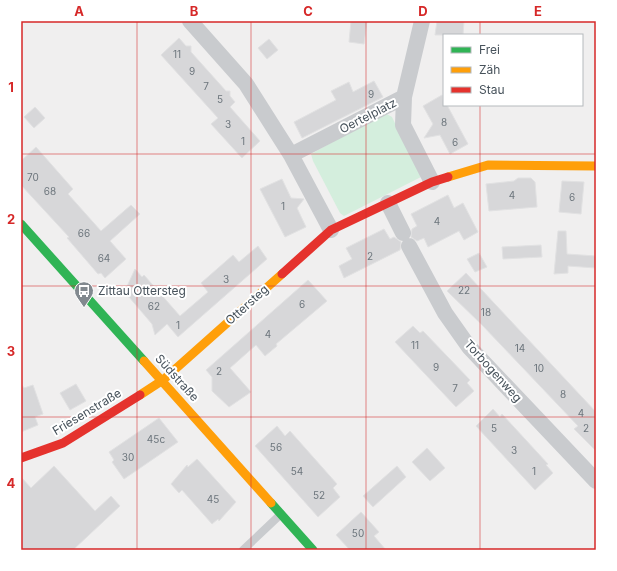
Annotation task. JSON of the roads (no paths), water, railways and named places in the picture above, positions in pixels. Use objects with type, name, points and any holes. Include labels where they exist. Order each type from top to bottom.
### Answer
[{"type":"street","points":[[190,21],[246,84],[291,155],[332,230],[432,182],[488,165],[596,166]]},
{"type":"street","points":[[404,98],[422,21]]},
{"type":"street","name":"Oertelplatz","points":[[291,155],[404,98],[403,125],[432,182]]},
{"type":"street","name":"Torbogenweg","points":[[388,203],[444,313],[469,347],[596,481]]},
{"type":"street","name":"Südstraße","points":[[21,224],[313,550]]},
{"type":"street","name":"Ottersteg","points":[[162,380],[332,230]]},
{"type":"street","name":"Friesenstraße","points":[[21,458],[63,444],[162,380]]},
{"type":"lane","points":[[244,550],[281,514]]},
{"type":"place","name":"Zittau Ottersteg","points":[[84,308]]}]
